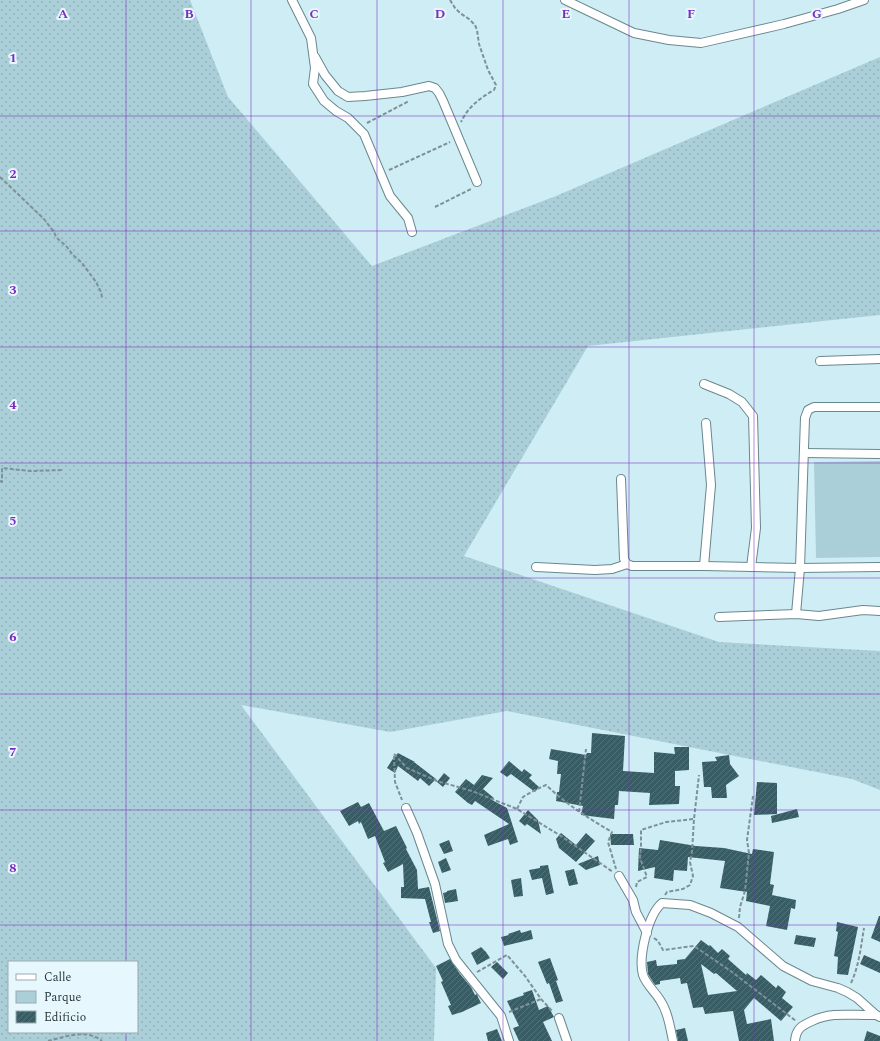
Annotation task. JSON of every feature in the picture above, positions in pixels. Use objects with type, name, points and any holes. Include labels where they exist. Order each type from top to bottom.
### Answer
[{"type":"street","points":[[292,0],[312,38],[315,68],[313,84],[324,101],[336,111],[348,118],[364,134],[390,196],[408,218],[412,232]]},
{"type":"street","points":[[565,0],[634,33],[669,40],[701,43],[784,24],[864,0]]},
{"type":"street","points":[[313,53],[325,75],[338,91],[348,97],[402,92],[429,86],[435,88],[443,101],[477,182]]},
{"type":"street","points":[[820,361],[880,359]]},
{"type":"street","points":[[704,384],[729,394],[742,402],[753,416],[756,528],[751,567]]},
{"type":"street","points":[[796,614],[800,568],[805,418],[808,410],[814,407],[880,407]]},
{"type":"street","points":[[704,566],[711,485],[706,423]]},
{"type":"street","points":[[804,453],[880,454]]},
{"type":"street","points":[[621,479],[624,559],[627,564]]},
{"type":"street","points":[[536,567],[595,570],[627,564],[632,566],[800,568],[880,567]]},
{"type":"street","points":[[719,617],[796,614],[819,616],[863,610],[880,611]]},
{"type":"street","points":[[406,808],[417,833],[435,884],[448,944],[456,960],[501,1016],[509,1041]]},
{"type":"street","points":[[619,876],[633,900],[636,912],[647,933]]},
{"type":"street","points":[[673,1041],[666,1012],[660,1000],[643,976],[641,961],[652,916],[658,906],[662,903],[690,905],[711,913],[738,927],[783,966],[812,981],[847,992],[857,998],[878,1016]]},
{"type":"street","points":[[795,1041],[796,1034],[802,1026],[820,1017],[848,1014],[878,1016]]},
{"type":"street","points":[[559,1018],[567,1041]]},
{"type":"path","points":[[381,174],[458,136],[463,117],[468,110],[480,98],[494,90],[496,85],[488,70],[479,44],[475,25],[470,19],[455,8],[450,0]]},
{"type":"path","points":[[360,130],[366,123],[410,100]]},
{"type":"path","points":[[0,177],[44,219],[56,236],[82,263],[96,282],[102,298]]},
{"type":"path","points":[[435,207],[471,189],[477,182]]},
{"type":"path","points":[[0,482],[2,482],[2,468],[30,471],[62,470]]},
{"type":"path","points":[[578,812],[586,749]]},
{"type":"path","points":[[406,808],[395,782],[394,754],[407,768],[437,781],[517,809],[561,836],[619,876]]},
{"type":"path","points":[[662,903],[663,896],[667,892],[690,885],[693,876],[690,862],[699,775]]},
{"type":"path","points":[[517,809],[523,797],[546,784],[555,794],[578,812],[612,832],[608,842],[619,876]]},
{"type":"path","points":[[738,927],[740,907],[745,891],[749,853],[747,840],[753,796]]},
{"type":"path","points":[[633,900],[637,882],[647,877],[640,858],[641,830],[666,822],[694,819]]},
{"type":"path","points":[[847,992],[854,977],[864,928]]},
{"type":"path","points":[[647,933],[658,941],[663,950],[694,946],[732,972],[802,1026]]},
{"type":"path","points":[[474,983],[476,973],[508,956],[525,976],[541,999],[559,1018]]},
{"type":"path","points":[[501,1016],[541,999]]},
{"type":"path","points":[[48,1041],[76,1034],[93,1036],[102,1041]]},
{"type":"green space","points":[[0,0],[190,0],[228,97],[372,266],[556,196],[880,57],[880,315],[588,346],[464,556],[719,642],[880,651],[880,790],[852,779],[507,711],[390,732],[241,705],[436,968],[434,1041],[0,1041]]},
{"type":"green space","points":[[880,461],[880,557],[816,558],[814,462]]},
{"type":"building","points":[[592,733],[625,736],[623,771],[654,773],[654,752],[675,754],[674,747],[689,747],[689,770],[675,771],[675,786],[680,786],[679,804],[649,805],[650,793],[619,791],[618,805],[615,805],[614,819],[581,815],[583,806],[556,801],[557,792],[559,792],[561,774],[557,774],[558,761],[549,759],[551,749],[586,755],[587,753],[591,753]]},
{"type":"building","points":[[398,753],[415,762],[436,779],[429,786],[420,778],[418,781],[398,766],[395,773],[387,768]]},
{"type":"building","points":[[729,755],[730,764],[739,776],[726,785],[727,798],[712,798],[711,787],[704,787],[702,762],[717,761],[715,757]]},
{"type":"building","points":[[509,761],[522,772],[524,769],[532,775],[529,778],[539,787],[535,792],[511,774],[507,777],[500,772]]},
{"type":"building","points":[[444,773],[450,778],[443,787],[437,782]]},
{"type":"building","points":[[482,775],[493,778],[483,789],[494,798],[492,800],[507,808],[518,842],[510,845],[508,839],[488,846],[484,835],[509,824],[475,801],[472,805],[468,803],[455,792],[466,779],[474,785]]},
{"type":"building","points":[[757,782],[777,783],[777,814],[754,815]]},
{"type":"building","points":[[358,802],[361,807],[369,803],[384,831],[396,826],[417,870],[418,889],[429,887],[440,931],[433,933],[429,922],[431,922],[425,899],[401,898],[401,887],[404,887],[403,864],[388,872],[383,863],[385,862],[375,836],[368,839],[361,822],[359,824],[358,821],[349,826],[340,811]]},
{"type":"building","points":[[797,809],[799,817],[772,823],[771,816]]},
{"type":"building","points":[[528,810],[538,820],[541,834],[527,824],[525,826],[519,821]]},
{"type":"building","points":[[561,833],[576,845],[586,833],[595,841],[576,862],[559,848],[556,839]]},
{"type":"building","points":[[610,834],[633,834],[634,845],[611,845]]},
{"type":"building","points":[[449,840],[453,851],[444,854],[439,844]]},
{"type":"building","points":[[660,840],[696,846],[724,848],[752,854],[753,849],[774,852],[770,884],[774,885],[772,895],[796,900],[795,909],[791,908],[787,930],[766,926],[770,906],[746,901],[747,892],[720,888],[725,861],[688,857],[687,871],[674,870],[673,881],[654,878],[655,867],[638,871],[639,848],[658,850]]},
{"type":"building","points":[[598,856],[600,865],[586,870],[578,864]]},
{"type":"building","points":[[446,858],[451,870],[442,873],[438,862]]},
{"type":"building","points":[[548,865],[554,893],[546,895],[542,878],[532,880],[529,870]]},
{"type":"building","points":[[574,869],[578,884],[569,886],[565,871]]},
{"type":"building","points":[[521,878],[523,896],[514,897],[511,880]]},
{"type":"building","points":[[456,889],[458,901],[445,903],[443,893]]},
{"type":"building","points":[[880,916],[880,942],[871,938]]},
{"type":"building","points":[[837,922],[858,927],[848,975],[837,974],[838,957],[834,956],[838,932],[836,931]]},
{"type":"building","points":[[520,930],[521,933],[531,930],[533,939],[504,946],[501,937]]},
{"type":"building","points":[[796,935],[816,938],[814,947],[794,944]]},
{"type":"building","points":[[701,940],[709,946],[710,945],[718,953],[722,949],[730,956],[728,959],[746,975],[747,973],[756,980],[761,975],[776,988],[778,985],[786,992],[782,998],[793,1007],[781,1021],[754,998],[744,1010],[747,1024],[771,1019],[774,1041],[739,1041],[733,1011],[705,1014],[703,1007],[693,1008],[687,983],[681,984],[680,978],[660,981],[660,984],[655,985],[648,974],[647,962],[656,960],[657,966],[677,964],[677,960],[685,959]],"holes":[[[701,964],[714,974],[716,973],[737,991],[708,995]]]},
{"type":"building","points":[[481,947],[490,958],[477,965],[471,953]]},
{"type":"building","points":[[864,955],[880,962],[880,973],[860,964]]},
{"type":"building","points":[[550,958],[558,980],[556,981],[563,1001],[556,1003],[549,983],[547,984],[538,962]]},
{"type":"building","points":[[450,959],[471,987],[475,995],[477,994],[481,1003],[452,1015],[448,1006],[451,1005],[436,966]]},
{"type":"building","points":[[497,962],[508,973],[503,979],[491,967]]},
{"type":"building","points":[[532,990],[539,1010],[548,1006],[554,1017],[543,1022],[552,1041],[519,1041],[513,1028],[519,1026],[507,1001],[524,995],[523,993]]},
{"type":"building","points":[[685,1028],[688,1041],[678,1041],[676,1030]]},
{"type":"building","points":[[497,1029],[502,1041],[488,1041],[486,1033]]},
{"type":"building","points":[[867,1031],[880,1036],[880,1041],[864,1041]]}]
